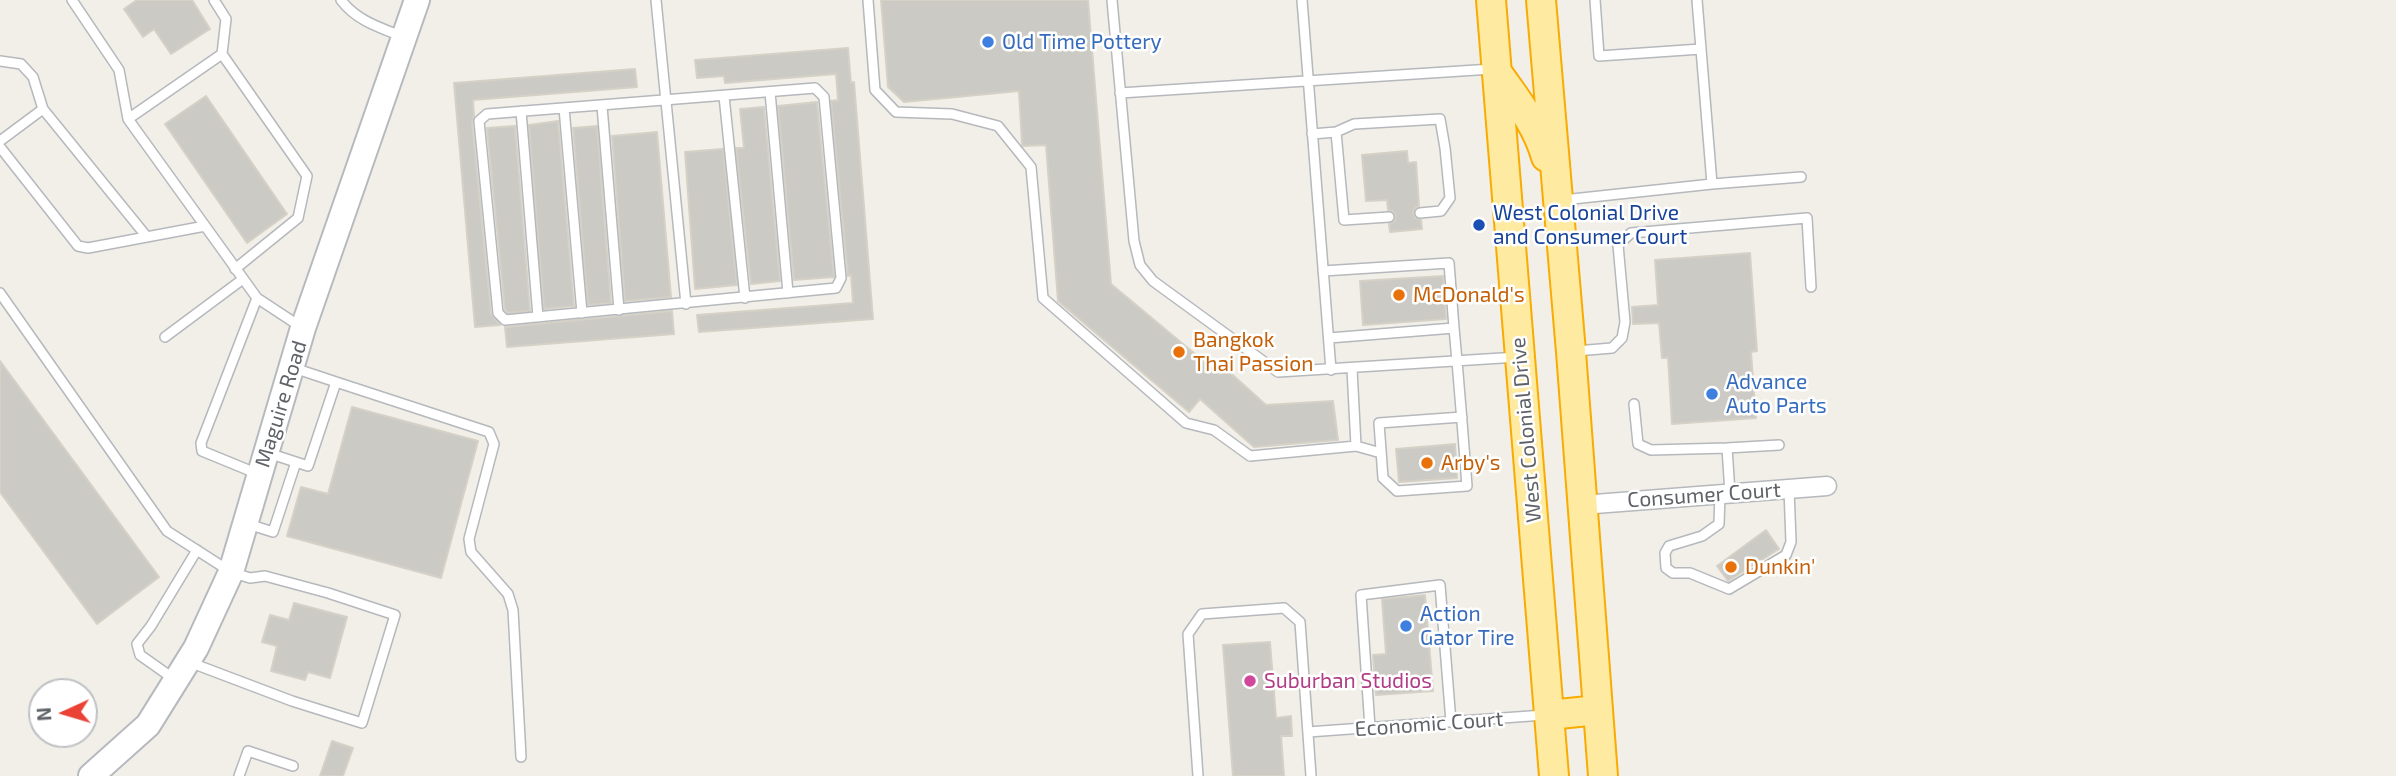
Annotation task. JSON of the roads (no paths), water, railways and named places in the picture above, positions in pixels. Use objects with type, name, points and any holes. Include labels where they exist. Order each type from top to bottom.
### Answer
[{"type":"highway","name":"West Colonial Drive","points":[[1491,0],[1555,776]]},
{"type":"highway","points":[[1541,0],[1603,776]]},
{"type":"highway","points":[[1495,69],[1523,108],[1541,140],[1558,201]]},
{"type":"highway","points":[[1549,715],[1598,710]]},
{"type":"main road","name":"Maguire Road","points":[[91,776],[148,725],[197,648],[231,572],[303,328],[416,0]]},
{"type":"street","name":"Consumer Court","points":[[1582,505],[1827,486]]},
{"type":"lane","points":[[72,0],[119,70],[128,119],[257,298],[303,328]]},
{"type":"lane","points":[[214,0],[226,19],[222,54],[307,176],[298,218],[235,269]]},
{"type":"lane","points":[[341,0],[349,4],[367,23],[402,37]]},
{"type":"lane","points":[[656,0],[686,304]]},
{"type":"lane","points":[[868,0],[875,90],[896,112],[952,114],[998,126],[1031,167],[1043,298],[1186,423],[1214,430],[1250,456],[1356,446],[1381,453]]},
{"type":"lane","points":[[1112,0],[1134,241],[1140,265],[1153,281],[1279,372],[1520,356]]},
{"type":"lane","points":[[1301,0],[1331,370]]},
{"type":"lane","points":[[1595,0],[1599,56],[1701,49]]},
{"type":"lane","points":[[1697,0],[1712,184]]},
{"type":"lane","points":[[128,119],[222,54]]},
{"type":"lane","points":[[0,61],[21,64],[33,77],[43,108],[147,237]]},
{"type":"lane","points":[[1120,93],[1495,69]]},
{"type":"lane","points":[[815,88],[824,97],[841,278],[836,288],[505,320],[498,313],[480,121],[487,114],[667,101],[815,88]]},
{"type":"lane","points":[[770,92],[788,293]]},
{"type":"lane","points":[[724,96],[745,298]]},
{"type":"lane","points":[[602,106],[620,310]]},
{"type":"lane","points":[[0,141],[43,108]]},
{"type":"lane","points":[[564,108],[582,313]]},
{"type":"lane","points":[[521,111],[538,317]]},
{"type":"lane","points":[[1312,134],[1336,132],[1354,124],[1440,118],[1450,198],[1441,211],[1420,214]]},
{"type":"lane","points":[[1336,132],[1344,220],[1389,217]]},
{"type":"lane","points":[[0,146],[78,246],[88,248],[205,226]]},
{"type":"lane","points":[[1558,201],[1801,177]]},
{"type":"lane","points":[[1571,352],[1612,348],[1622,338],[1625,322],[1618,245],[1631,233],[1807,218],[1811,288]]},
{"type":"lane","points":[[1323,271],[1449,263],[1462,417],[1467,486],[1397,491],[1383,478],[1379,423],[1462,417]]},
{"type":"lane","points":[[165,337],[243,279]]},
{"type":"lane","points":[[0,293],[167,531],[197,550],[231,572],[250,578],[265,576],[395,615],[362,723],[182,671],[140,655],[137,645],[197,550]]},
{"type":"lane","points":[[257,298],[201,443],[202,451],[263,464],[296,462],[308,466],[336,382]]},
{"type":"lane","points":[[1329,338],[1454,328]]},
{"type":"lane","points":[[291,367],[489,432],[494,444],[469,539],[471,552],[508,594],[513,610],[521,757]]},
{"type":"lane","points":[[1352,369],[1356,446]]},
{"type":"lane","points":[[1634,404],[1638,444],[1651,450],[1779,445]]},
{"type":"lane","points":[[1727,448],[1725,494],[1719,524],[1702,536],[1669,546],[1665,553],[1666,568],[1672,573],[1690,573],[1729,589],[1786,555],[1791,542],[1789,489]]},
{"type":"lane","points":[[245,523],[273,532],[296,462]]},
{"type":"lane","points":[[1370,728],[1361,595],[1440,585],[1451,722]]},
{"type":"lane","points":[[1198,776],[1188,634],[1202,614],[1284,608],[1300,622],[1311,776]]},
{"type":"lane","name":"Economic Court","points":[[1308,732],[1549,715]]},
{"type":"lane","points":[[239,776],[248,751],[293,766]]},
{"type":"place","name":"Old Time Pottery","points":[[988,42]]},
{"type":"place","name":"West Colonial Drive and Consumer Court","points":[[1479,225]]},
{"type":"place","name":"McDonald's","points":[[1399,295]]},
{"type":"place","name":"Bangkok Thai Passion","points":[[1179,352]]},
{"type":"place","name":"Advance Auto Parts","points":[[1712,394]]},
{"type":"place","name":"Arby's","points":[[1427,463]]},
{"type":"place","name":"Dunkin'","points":[[1731,567]]},
{"type":"place","name":"Action Gator Tire","points":[[1406,626]]},
{"type":"place","name":"Suburban Studios","points":[[1250,681]]}]
